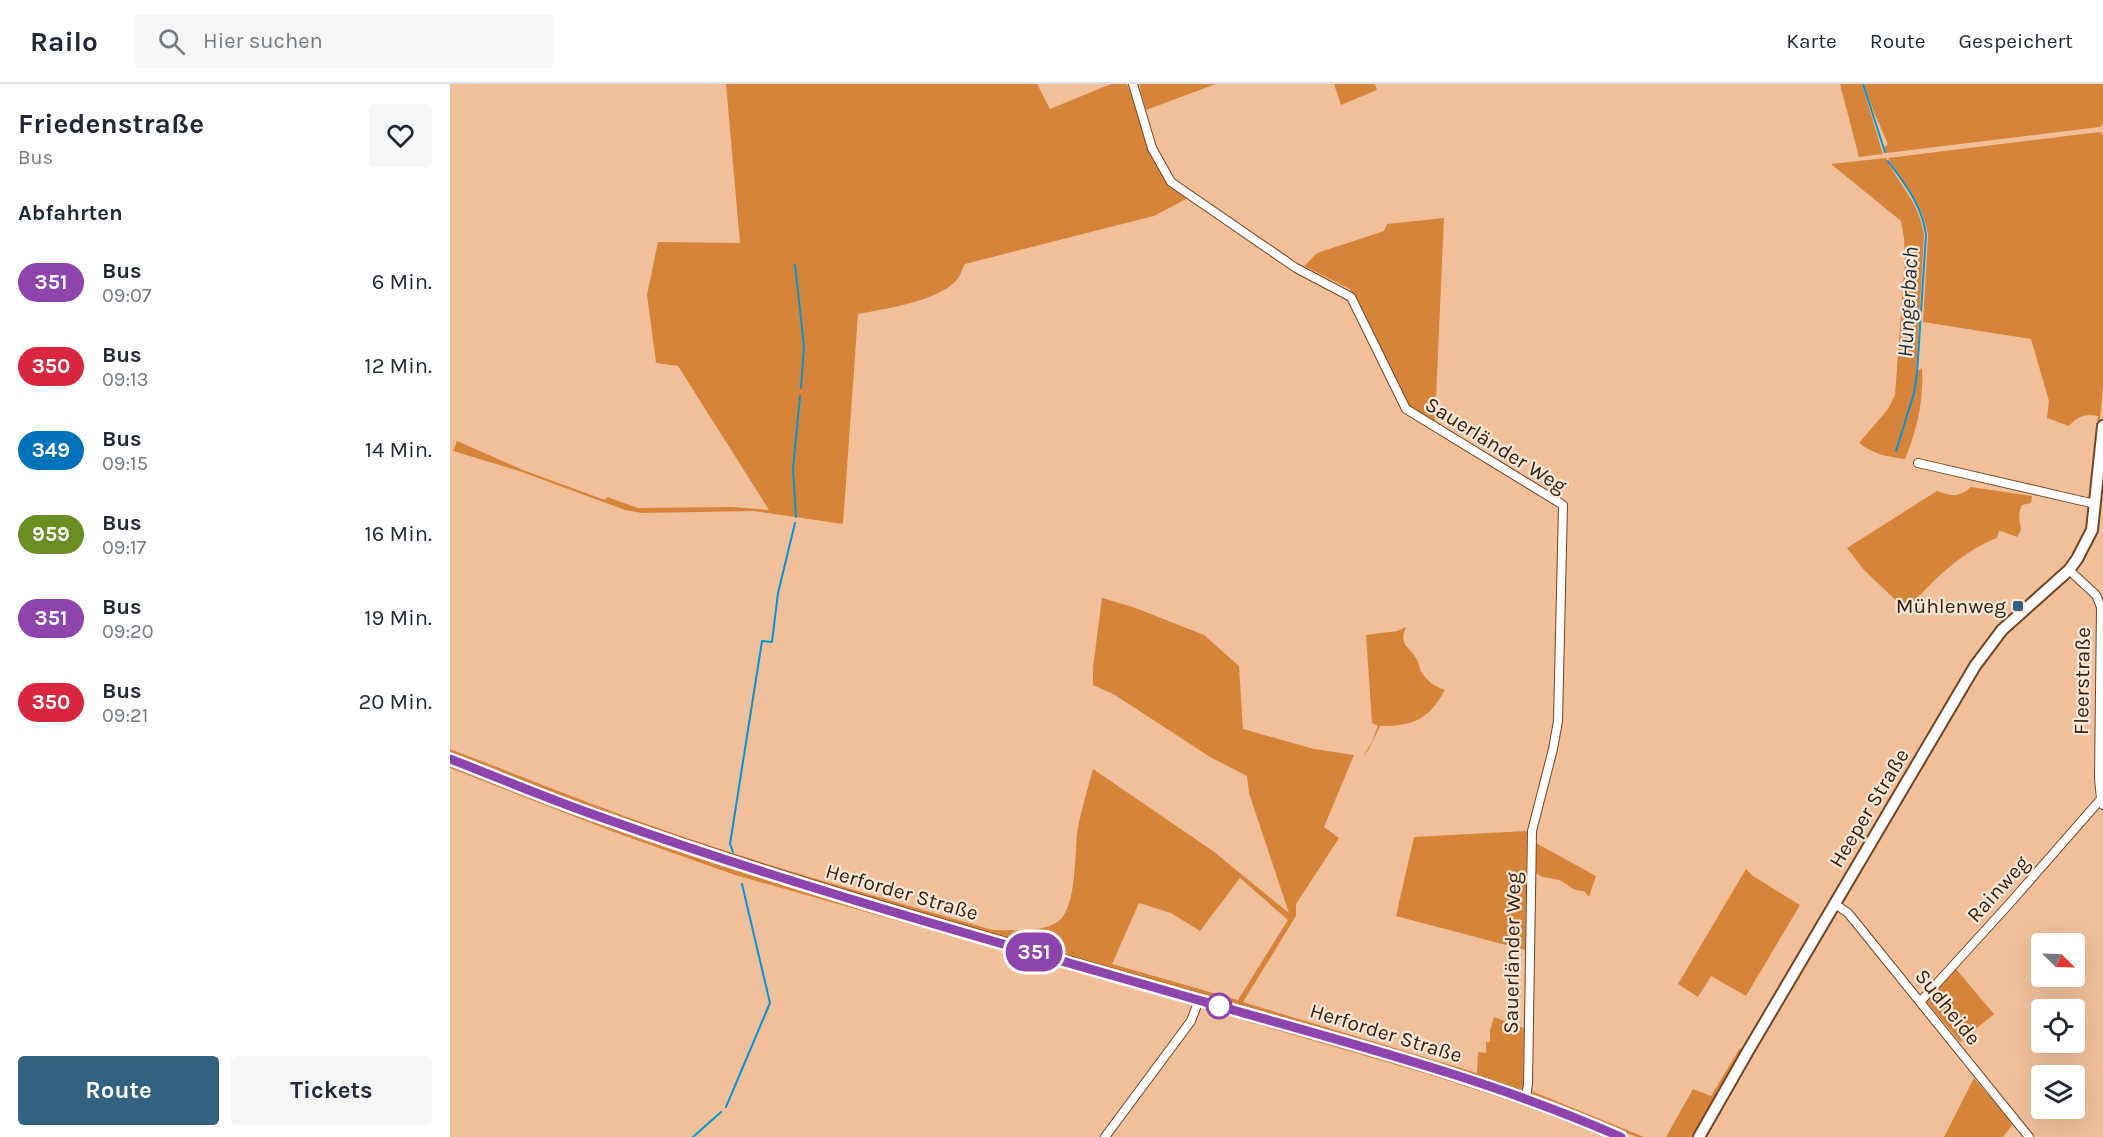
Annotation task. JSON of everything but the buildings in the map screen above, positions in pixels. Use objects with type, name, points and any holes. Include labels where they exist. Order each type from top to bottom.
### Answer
[{"type":"street","name":"Sauerländer Weg","points":[[1133,84],[1152,148],[1171,182],[1296,268],[1351,297],[1406,409],[1563,505],[1558,722],[1532,831],[1526,1098]]},
{"type":"street","points":[[1918,464],[2095,504],[2103,426]]},
{"type":"street","name":"Heeper Straße","points":[[1699,1137],[1981,657],[2002,630],[2069,570],[2091,533],[2095,504]]},
{"type":"street","name":"Fleerstraße","points":[[2069,570],[2099,599],[2101,608],[2099,774],[2102,802]]},
{"type":"street","name":"Herforder Straße","points":[[450,759],[601,818],[704,853],[1443,1070],[1526,1098],[1621,1137]]},
{"type":"street","name":"Rainweg","points":[[1920,1002],[2102,802]]},
{"type":"street","name":"Sudheide","points":[[1835,904],[1853,919],[2029,1137]]},
{"type":"street","points":[[1105,1137],[1191,1021],[1199,1000]]},
{"type":"street","name":"Heeper Straße","points":[[1695,1137],[1706,1123]]},
{"type":"shaded area","points":[[726,84],[1037,84],[1050,109],[1111,84],[1127,84],[1154,161],[1162,175],[1173,187],[1188,198],[1154,216],[965,264],[956,281],[936,294],[910,303],[858,314],[843,524],[754,511],[642,513],[625,510],[522,472],[453,451],[457,441],[523,470],[605,500],[607,497],[638,508],[732,507],[769,510],[678,366],[656,363],[647,295],[658,242],[740,243]]},
{"type":"shaded area","points":[[1139,84],[1216,84],[1146,110]]},
{"type":"shaded area","points":[[1334,84],[1375,84],[1377,90],[1341,105]]},
{"type":"shaded area","points":[[1840,84],[1862,84],[1883,154],[1859,157]]},
{"type":"shaded area","points":[[1864,84],[2103,84],[2103,123],[2100,127],[1886,153],[1884,148],[1888,144]]},
{"type":"shaded area","points":[[2100,132],[2103,135],[2103,386],[2093,496],[2089,499],[2098,416],[2082,416],[2069,426],[2047,418],[2049,401],[2031,339],[1923,322],[1928,235],[1926,224],[1918,204],[1888,158]]},
{"type":"shaded area","points":[[1886,158],[1918,213],[1924,235],[1916,372],[1922,368],[1921,403],[1905,459],[1875,452],[1859,443],[1888,409],[1895,395],[1905,259],[1901,221],[1831,164]]},
{"type":"shaded area","points":[[1444,218],[1435,421],[1410,407],[1350,289],[1304,266],[1317,253],[1384,231],[1387,224]]},
{"type":"shaded area","points":[[1971,487],[2032,496],[2031,503],[2022,505],[2020,509],[2021,530],[2017,537],[1999,531],[1997,538],[1971,551],[1947,569],[1906,610],[1864,570],[1847,548],[1937,491],[1955,495]]},
{"type":"shaded area","points":[[1102,598],[1133,607],[1204,635],[1239,666],[1243,729],[1314,749],[1354,755],[1324,827],[1339,838],[1296,904],[1296,916],[1243,1002],[1477,1073],[1478,1052],[1486,1053],[1486,1042],[1490,1042],[1490,1030],[1494,1017],[1524,1028],[1523,1088],[1518,1091],[1234,1005],[1236,1004],[770,871],[583,807],[450,755],[450,749],[625,816],[722,850],[993,930],[1041,928],[1056,923],[1063,916],[1072,893],[1078,827],[1093,769],[1213,851],[1289,913],[1249,793],[1247,776],[1210,757],[1115,695],[1093,685],[1093,667]],"holes":[[[1240,878],[1288,920],[1238,1000],[1112,964],[1139,903],[1171,913],[1200,931]]]},
{"type":"shaded area","points":[[1406,627],[1404,642],[1414,655],[1422,673],[1430,682],[1445,690],[1426,715],[1419,719],[1402,725],[1380,726],[1363,756],[1378,726],[1372,723],[1366,635],[1397,631]]},
{"type":"shaded area","points":[[450,762],[535,796],[1189,1000],[1192,1004],[735,875],[614,832],[450,768]]},
{"type":"shaded area","points":[[1527,831],[1525,950],[1396,916],[1414,837]]},
{"type":"shaded area","points":[[1536,843],[1596,876],[1589,897],[1584,891],[1576,890],[1559,880],[1536,873]]},
{"type":"shaded area","points":[[1746,869],[1753,876],[1800,905],[1746,996],[1711,976],[1698,997],[1678,984]]},
{"type":"shaded area","points":[[1955,968],[1994,1014],[1960,1042],[1926,1001]]},
{"type":"shaded area","points":[[1247,1017],[1519,1099],[1505,1099],[1245,1021]]},
{"type":"shaded area","points":[[1740,1048],[1744,1051],[1691,1137],[1666,1137],[1693,1089],[1711,1096]]},
{"type":"shaded area","points":[[1974,1078],[2013,1124],[2003,1137],[1944,1137]]},
{"type":"shaded area","points":[[1529,1090],[1644,1137],[1637,1137],[1534,1097]]},
{"type":"waterway","name":"Hungerbach","points":[[1863,84],[1885,152]]},
{"type":"waterway","name":"Hungerbach","points":[[1888,161],[1917,205],[1926,235],[1917,373],[1914,393],[1896,451]]},
{"type":"waterway","points":[[795,265],[804,346],[801,388]]},
{"type":"waterway","points":[[796,517],[793,469],[800,396]]},
{"type":"waterway","points":[[733,852],[730,844],[762,641],[772,642],[778,593],[795,523]]},
{"type":"waterway","points":[[726,1107],[770,1003],[742,884]]},
{"type":"waterway","points":[[693,1137],[721,1112]]},
{"type":"bus line","name":"351","points":[[450,759],[601,818],[704,853],[859,901],[1452,1073],[1526,1098],[1621,1137]]},
{"type":"place","name":"Mühlenweg","points":[[2018,606]]}]
